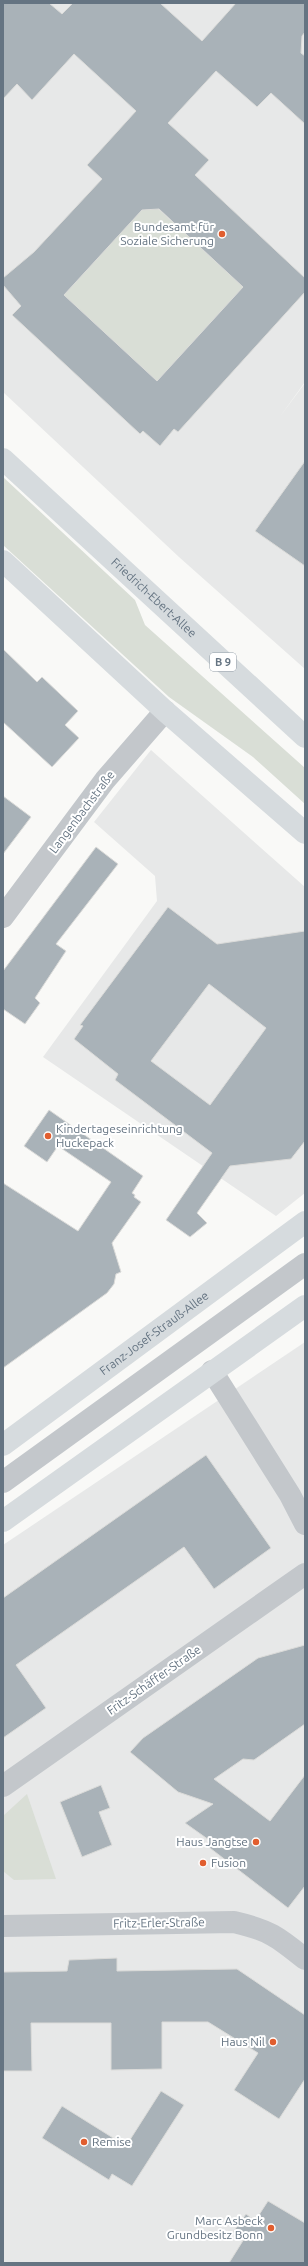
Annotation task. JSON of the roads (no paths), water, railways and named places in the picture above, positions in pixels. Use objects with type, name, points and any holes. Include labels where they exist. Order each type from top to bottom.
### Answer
[{"type":"main road","name":"Friedrich-Ebert-Allee","points":[[3,459],[305,737]]},
{"type":"main road","points":[[3,561],[165,711],[305,833]]},
{"type":"main road","name":"Franz-Josef-Strauß-Allee","points":[[3,1445],[305,1222]]},
{"type":"main road","points":[[3,1521],[305,1306]]},
{"type":"street","name":"Langenbachstraße","points":[[3,917],[105,780],[165,711]]},
{"type":"street","points":[[3,1482],[305,1264]]},
{"type":"street","points":[[212,1371],[290,1495],[305,1524]]},
{"type":"street","name":"Fritz-Schäffer-Straße","points":[[3,1786],[305,1574]]},
{"type":"street","name":"Fritz-Erler-Straße","points":[[3,1926],[234,1922],[256,1927],[278,1936],[305,1959]]},
{"type":"place","name":"Bundesamt für Soziale Sicherung","points":[[222,234]]},
{"type":"place","name":"Kindertageseinrichtung Huckepack","points":[[48,1136]]},
{"type":"place","name":"Haus Jangtse","points":[[256,1842]]},
{"type":"place","name":"Fusion","points":[[203,1863]]},
{"type":"place","name":"Haus Nil","points":[[273,2042]]},
{"type":"place","name":"Remise","points":[[84,2142]]},
{"type":"place","name":"Marc Asbeck Grundbesitz Bonn","points":[[271,2228]]}]
